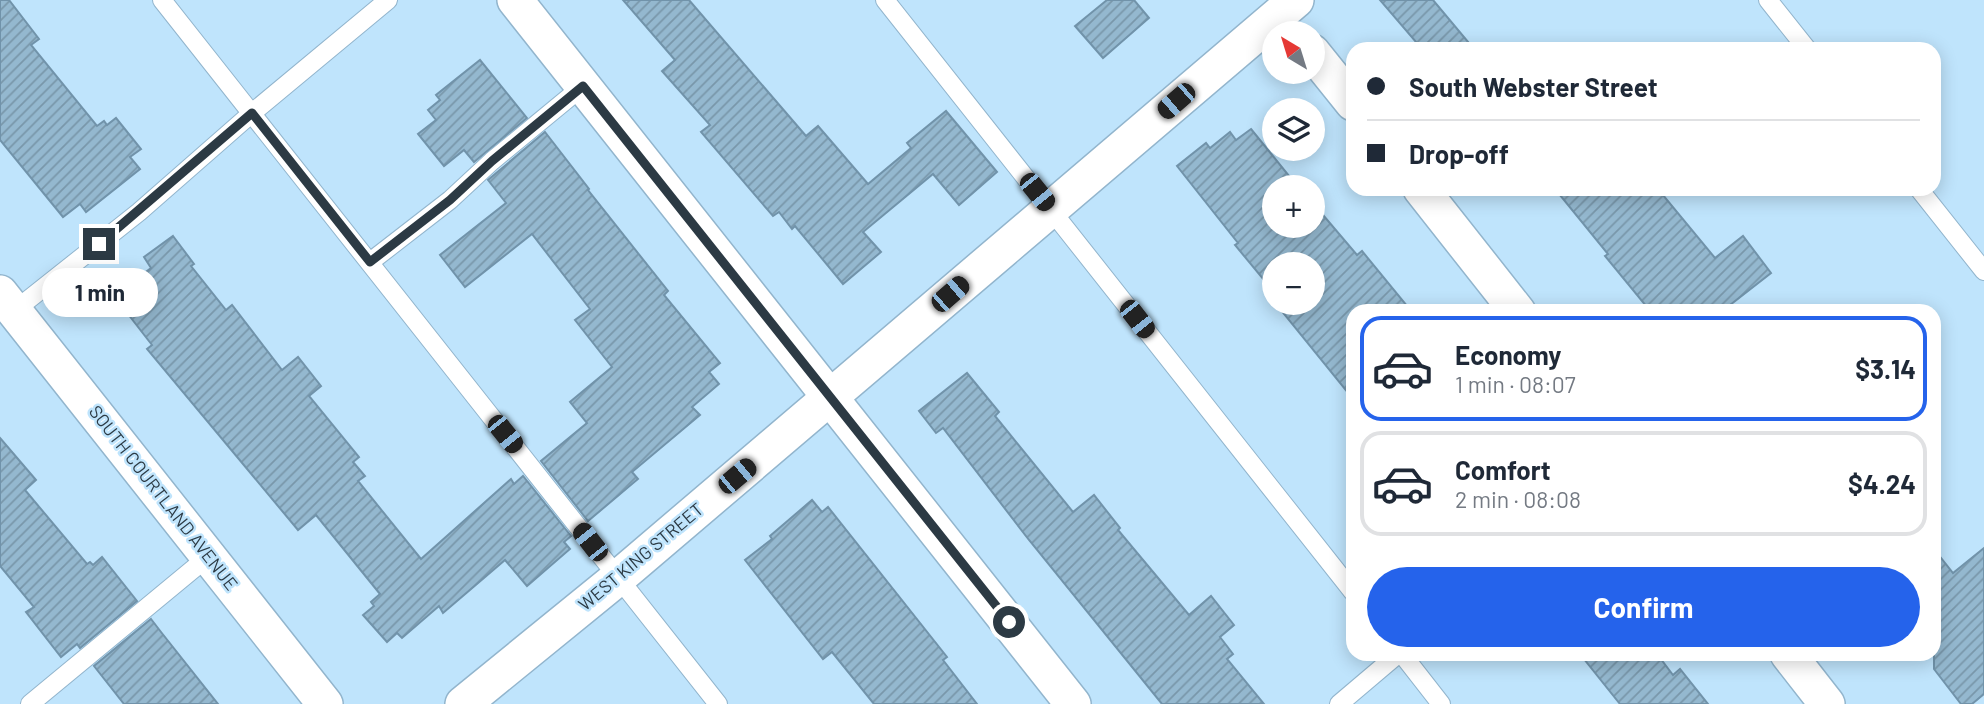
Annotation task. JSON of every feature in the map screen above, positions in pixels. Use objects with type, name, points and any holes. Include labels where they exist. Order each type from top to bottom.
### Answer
[{"type":"street","points":[[515,0],[1073,704]]},
{"type":"street","name":"WEST KING STREET","points":[[463,704],[619,577],[1050,208],[1286,11]]},
{"type":"street","points":[[1325,68],[1346,94]]},
{"type":"street","points":[[1427,196],[1512,304]]},
{"type":"street","name":"SOUTH COURTLAND AVENUE","points":[[7,302],[325,704]]},
{"type":"street","points":[[1793,661],[1827,704]]},
{"type":"lane","points":[[162,0],[718,704]]},
{"type":"lane","points":[[7,302],[139,212],[252,113],[388,0]]},
{"type":"lane","points":[[884,0],[1346,584]]},
{"type":"lane","points":[[1768,0],[1801,42]]},
{"type":"lane","points":[[370,262],[450,200],[492,161],[583,86]]},
{"type":"lane","points":[[1925,196],[1984,271]]},
{"type":"lane","points":[[30,704],[209,556]]},
{"type":"lane","points":[[1339,704],[1391,661]]},
{"type":"lane","points":[[1406,661],[1441,704]]},
{"type":"building","points":[[0,0],[9,0],[39,39],[31,45],[97,126],[104,121],[107,125],[116,118],[141,149],[130,157],[140,169],[86,212],[80,204],[63,217],[0,140]]},
{"type":"building","points":[[623,0],[689,0],[806,136],[818,126],[868,184],[911,148],[907,143],[946,111],[997,172],[959,205],[933,174],[863,232],[881,252],[843,284],[795,226],[792,229],[779,212],[773,216],[701,132],[710,125],[662,71],[675,60]]},
{"type":"building","points":[[1107,0],[1134,0],[1149,18],[1103,58],[1075,26]]},
{"type":"building","points":[[1380,0],[1433,0],[1468,42],[1416,42]]},
{"type":"building","points":[[480,60],[527,118],[474,162],[464,150],[444,166],[418,134],[436,120],[428,110],[440,100],[436,95]]},
{"type":"building","points":[[1251,129],[1262,143],[1262,161],[1277,161],[1288,175],[1262,175],[1262,238],[1325,238],[1325,217],[1357,255],[1362,251],[1405,304],[1346,304],[1346,390],[1285,315],[1325,315],[1325,252],[1262,252],[1262,278],[1177,166],[1206,143],[1210,148],[1230,132],[1236,140]]},
{"type":"building","points":[[545,132],[668,291],[664,295],[720,363],[709,372],[719,384],[692,407],[700,415],[632,472],[638,479],[588,521],[541,461],[587,423],[570,402],[612,367],[575,320],[590,309],[532,234],[465,287],[440,255],[506,203],[488,180]]},
{"type":"building","points":[[1561,196],[1664,196],[1715,258],[1743,236],[1771,273],[1731,304],[1644,304],[1605,256],[1608,254]]},
{"type":"building","points":[[173,236],[194,264],[191,266],[226,310],[232,305],[282,370],[298,357],[321,386],[309,396],[359,457],[353,462],[365,476],[358,481],[421,559],[511,479],[514,484],[523,476],[571,536],[564,542],[570,549],[527,586],[505,560],[443,613],[439,606],[402,638],[397,633],[387,642],[363,615],[374,606],[371,602],[380,594],[316,515],[298,530],[147,349],[152,345],[114,296],[151,268],[144,257]]},
{"type":"building","points":[[967,373],[999,412],[995,416],[1073,512],[1094,495],[1120,528],[1118,530],[1189,615],[1211,596],[1234,625],[1220,637],[1233,654],[1227,659],[1264,704],[1162,704],[1029,540],[943,428],[936,433],[919,411]]},
{"type":"building","points":[[0,438],[36,480],[25,490],[87,564],[90,562],[93,565],[102,557],[137,601],[80,648],[77,644],[61,657],[26,612],[34,607],[0,566]]},
{"type":"building","points":[[812,500],[822,512],[828,507],[947,657],[943,660],[977,704],[874,704],[832,652],[823,659],[745,560],[772,539],[770,536]]},
{"type":"building","points":[[1984,548],[1984,694],[1972,704],[1961,704],[1934,669],[1934,661],[1941,661],[1941,558],[1953,573]]},
{"type":"building","points":[[151,619],[218,704],[124,704],[94,666]]},
{"type":"building","points":[[1586,661],[1662,661],[1673,675],[1680,669],[1708,704],[1620,704]]},
{"type":"route","points":[[99,244],[252,113],[370,262],[450,200],[492,161],[583,86],[1009,622]]}]
